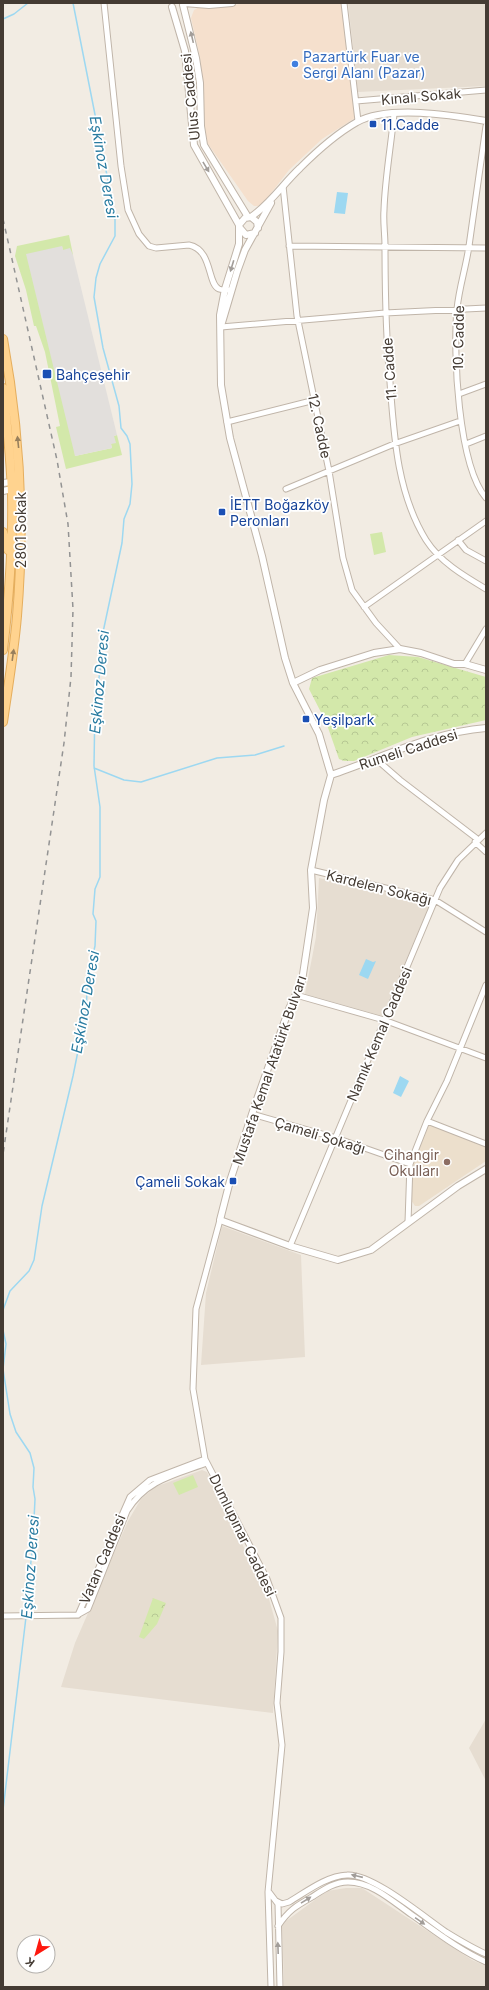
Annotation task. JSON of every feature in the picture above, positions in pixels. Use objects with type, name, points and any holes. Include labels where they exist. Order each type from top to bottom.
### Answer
[{"type":"main road","name":"2801 Sokak","points":[[3,339],[16,429],[12,484],[9,597],[3,650]]},
{"type":"main road","name":"2801 Sokak","points":[[3,388],[20,573],[14,645],[3,722]]},
{"type":"main road","points":[[3,469],[7,464],[10,453]]},
{"type":"main road","points":[[3,532],[10,564]]},
{"type":"street","points":[[104,3],[121,166],[128,210],[139,234],[150,246],[156,248],[189,244],[198,248],[207,262],[215,286],[219,289],[228,290]]},
{"type":"street","points":[[184,4],[209,6],[232,3]]},
{"type":"street","points":[[344,3],[358,122]]},
{"type":"street","name":"Ulus Caddesi","points":[[171,5],[177,9],[184,4],[200,84],[201,126],[204,145],[249,217]]},
{"type":"street","name":"Ulus Caddesi","points":[[171,5],[187,64],[194,145],[240,227]]},
{"type":"street","name":"Kınalı Sokak","points":[[356,101],[486,90]]},
{"type":"street","points":[[228,290],[245,250],[272,200],[283,186],[314,155],[338,134],[358,122],[394,114],[444,114],[486,121]]},
{"type":"street","name":"11. Cadde","points":[[394,114],[384,210],[385,313],[394,444],[399,468],[413,514],[427,541],[437,554],[462,575],[486,589]]},
{"type":"street","name":"10. Cadde","points":[[486,126],[469,247],[457,308],[456,348],[460,421],[470,466],[479,490],[486,498]]},
{"type":"street","name":"12. Cadde","points":[[283,186],[298,320],[329,471],[342,558],[352,590],[376,624],[400,649]]},
{"type":"street","points":[[272,200],[249,217],[242,220],[240,227],[239,244],[228,290],[225,316],[221,327],[221,385],[227,422],[262,556],[285,658],[293,683],[319,734],[331,774]]},
{"type":"street","points":[[249,217],[257,222],[257,230]]},
{"type":"street","points":[[240,227],[246,235],[257,230]]},
{"type":"street","points":[[289,246],[486,248]]},
{"type":"street","points":[[221,327],[385,313],[457,308],[486,308]]},
{"type":"street","points":[[459,394],[486,384]]},
{"type":"street","points":[[227,422],[315,400]]},
{"type":"street","points":[[286,489],[394,444],[460,421]]},
{"type":"street","points":[[466,444],[486,436]]},
{"type":"street","points":[[3,491],[12,484]]},
{"type":"street","points":[[364,606],[486,521]]},
{"type":"street","points":[[458,540],[466,550],[486,561]]},
{"type":"street","points":[[465,664],[486,629]]},
{"type":"street","points":[[293,683],[320,670],[335,665],[374,653],[400,649],[421,653],[454,664],[465,664],[486,670]]},
{"type":"street","name":"Rumeli Caddesi","points":[[331,774],[432,739],[471,729],[486,728]]},
{"type":"street","points":[[376,759],[400,780],[476,838],[475,842],[486,852]]},
{"type":"street","name":"Mustafa Kemal Atatürk Bulvarı","points":[[193,1371],[196,1309],[230,1181],[252,1114],[302,981],[313,908],[311,870],[324,800],[331,774]]},
{"type":"street","name":"Namık Kemal Caddesi","points":[[290,1246],[435,900],[448,873],[475,842],[486,833]]},
{"type":"street","name":"Kardelen Sokağı","points":[[311,870],[435,900],[486,932]]},
{"type":"street","points":[[408,1222],[410,1164],[427,1121],[460,1048],[482,990],[486,985]]},
{"type":"street","points":[[296,995],[384,1020],[486,1058]]},
{"type":"street","name":"Çameli Sokağı","points":[[252,1114],[336,1138],[410,1164]]},
{"type":"street","points":[[427,1121],[486,1144]]},
{"type":"street","points":[[220,1220],[290,1246],[338,1260],[370,1250],[458,1186],[486,1169]]},
{"type":"street","name":"Dumlupınar Caddesi","points":[[193,1371],[193,1389],[206,1461],[267,1579],[281,1618],[281,1652],[277,1703],[282,1745],[268,1892],[271,1987]]},
{"type":"street","name":"Vatan Caddesi","points":[[3,1616],[78,1615],[130,1497],[150,1480],[206,1461]]},
{"type":"street","points":[[276,1901],[282,1904],[289,1902],[336,1877],[355,1875],[367,1879],[382,1888],[447,1932],[486,1954]]},
{"type":"street","points":[[278,1926],[288,1911],[331,1885],[355,1882],[367,1885],[382,1894],[445,1938],[486,1962]]},
{"type":"street","points":[[268,1892],[278,1904],[280,1987]]},
{"type":"shaded area","points":[[243,3],[342,3],[355,118],[322,139],[289,170],[265,201],[258,206],[254,206],[248,201],[206,141],[200,57],[191,18],[194,10],[199,7],[226,7]]},
{"type":"shaded area","points":[[348,3],[486,3],[486,86],[358,92]]},
{"type":"shaded area","points":[[62,246],[63,250],[70,248],[73,255],[117,435],[114,436],[116,443],[111,444],[112,448],[75,456],[26,254]]},
{"type":"shaded area","points":[[319,878],[431,902],[382,1016],[305,994],[316,937]]},
{"type":"shaded area","name":"Cihangir Okulları","points":[[427,1121],[486,1145],[486,1161],[419,1206],[415,1206],[409,1197],[410,1164]]},
{"type":"shaded area","points":[[222,1226],[301,1255],[305,1357],[201,1365],[206,1293]]},
{"type":"shaded area","points":[[202,1470],[207,1472],[269,1599],[278,1631],[273,1713],[61,1687],[75,1643],[128,1521],[141,1499],[155,1487]]},
{"type":"shaded area","points":[[486,1719],[486,1781],[469,1748]]},
{"type":"shaded area","points":[[346,1888],[362,1888],[472,1960],[486,1966],[486,1987],[284,1987],[282,1924],[327,1891]]},
{"type":"green space","points":[[69,235],[73,255],[63,250],[62,246],[75,456],[112,448],[111,444],[114,436],[117,435],[122,455],[66,469],[56,427],[60,426],[45,352],[36,326],[34,326],[26,290],[15,256],[17,246]]},
{"type":"green space","points":[[382,532],[386,552],[374,555],[370,534]]},
{"type":"green space","points":[[389,655],[418,657],[486,677],[486,720],[412,737],[354,761],[344,761],[339,759],[326,722],[309,689],[312,678]]},
{"type":"green space","points":[[193,1475],[198,1487],[179,1495],[173,1483]]},
{"type":"green space","points":[[153,1598],[166,1603],[157,1624],[144,1639],[139,1637]]},
{"type":"water","points":[[337,192],[348,193],[345,214],[334,213]]},
{"type":"water","points":[[366,959],[373,962],[376,961],[368,979],[359,975]]},
{"type":"water","points":[[400,1076],[409,1081],[401,1097],[393,1093]]},
{"type":"waterway","points":[[3,19],[14,14],[28,3]]},
{"type":"waterway","name":"Eşkinoz Deresi","points":[[3,1310],[10,1291],[29,1271],[34,1260],[42,1206],[73,1076],[86,1011],[88,974],[95,946],[96,921],[93,914],[95,889],[100,877],[100,807],[94,766],[95,703],[101,665],[99,651],[122,543],[124,519],[130,504],[132,484],[130,444],[127,436],[121,428],[119,406],[103,348],[94,297],[96,278],[100,264],[115,236],[115,216],[73,3]]},
{"type":"waterway","points":[[94,768],[124,780],[141,782],[217,758],[255,755],[284,746]]},
{"type":"waterway","name":"Eşkinoz Deresi","points":[[3,1330],[6,1344],[3,1369],[10,1414],[16,1432],[30,1453],[34,1468],[33,1487],[35,1499],[33,1540],[26,1614]]},
{"type":"waterway","name":"Eşkinoz Deresi","points":[[3,1810],[26,1617]]},
{"type":"railway","points":[[3,219],[57,460],[68,524],[73,609],[71,677],[64,743],[3,1154]]},
{"type":"place","name":"Pazartürk Fuar ve Sergi Alanı (Pazar)","points":[[295,64]]},
{"type":"place","name":"11.Cadde","points":[[373,124]]},
{"type":"place","name":"Bahçeşehir","points":[[47,374]]},
{"type":"place","name":"İETT Boğazköy Peronları","points":[[222,512]]},
{"type":"place","name":"Yeşilpark","points":[[306,719]]},
{"type":"place","name":"Cihangir Okulları","points":[[447,1162]]},
{"type":"place","name":"Çameli Sokak","points":[[233,1181]]}]
